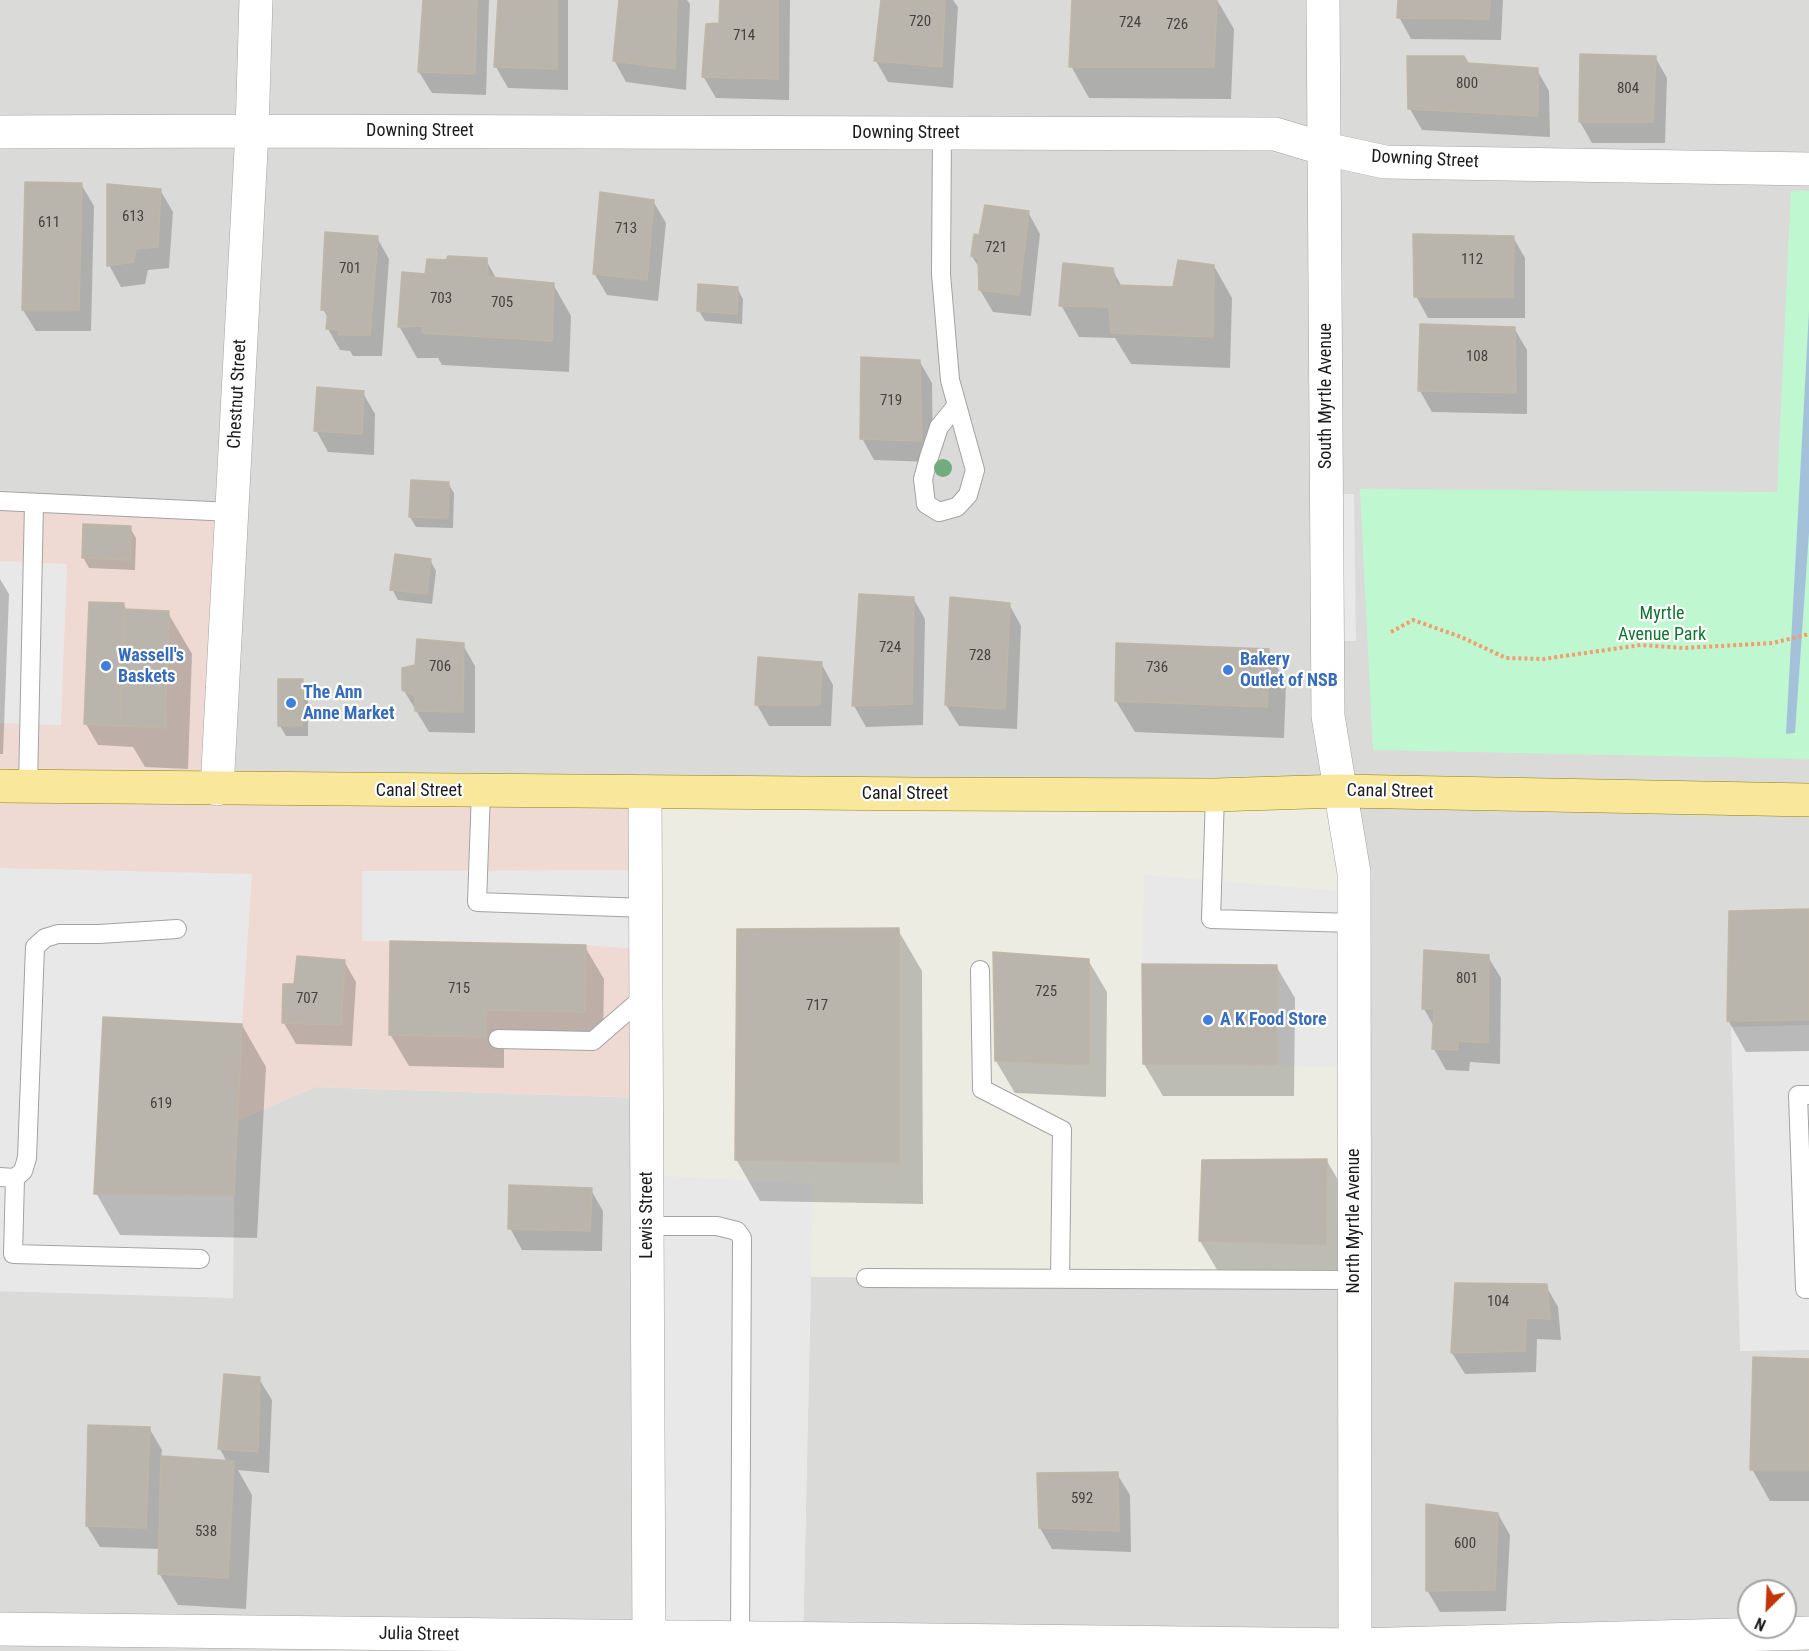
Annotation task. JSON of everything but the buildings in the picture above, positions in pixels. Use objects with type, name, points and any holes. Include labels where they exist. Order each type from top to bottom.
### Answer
[{"type":"main road","name":"Canal Street","points":[[14,786],[1215,795],[1341,791],[1809,800]]},
{"type":"street","name":"Chestnut Street","points":[[217,789],[252,130],[256,0]]},
{"type":"street","name":"South Myrtle Avenue","points":[[1323,0],[1328,716],[1341,791]]},
{"type":"street","name":"Downing Street","points":[[0,132],[252,130],[1275,134],[1325,149],[1385,162],[1809,169]]},
{"type":"street","name":"North Myrtle Avenue","points":[[1341,791],[1354,873],[1355,1648]]},
{"type":"street","name":"Lewis Street","points":[[645,792],[649,1638]]},
{"type":"street","name":"Julia Street","points":[[0,1629],[1355,1648],[1809,1633]]},
{"type":"lane","points":[[942,133],[941,274],[950,380],[957,405],[975,470],[968,495],[957,507],[939,512],[926,504],[923,479],[939,427],[957,405]]},
{"type":"lane","points":[[0,501],[232,512]]},
{"type":"lane","points":[[14,786],[34,502]]},
{"type":"lane","points":[[481,791],[477,902],[646,908]]},
{"type":"lane","points":[[1215,795],[1211,919],[1354,923]]},
{"type":"lane","points":[[177,929],[58,934],[45,938],[35,947],[27,1158],[22,1171],[8,1178],[13,1254],[200,1259]]},
{"type":"lane","points":[[980,970],[982,1089],[1062,1131],[1060,1279]]},
{"type":"lane","points":[[498,1039],[593,1041],[646,995]]},
{"type":"lane","points":[[1809,1095],[1798,1095],[1805,1288],[1809,1289]]},
{"type":"lane","points":[[647,1226],[717,1226],[737,1231],[742,1238],[740,1639]]},
{"type":"lane","points":[[866,1278],[1354,1280]]},
{"type":"path","points":[[1391,632],[1413,620],[1461,637],[1506,658],[1543,659],[1641,645],[1684,648],[1773,644],[1809,634]]},
{"type":"shaded area","points":[[0,0],[1809,0],[1809,1651],[0,1651],[0,1291],[232,1297],[238,1120],[315,1087],[647,1098],[649,1637],[803,1639],[811,1277],[1354,1280],[1341,791],[217,789],[232,512],[0,490]]},
{"type":"shaded area","points":[[0,490],[232,512],[218,789],[645,792],[647,1098],[315,1087],[238,1121],[234,1196],[233,1298],[0,1291]]},
{"type":"shaded area","points":[[1341,494],[1354,494],[1356,641],[1342,641]]},
{"type":"shaded area","points":[[0,561],[67,564],[61,725],[0,723]]},
{"type":"shaded area","points":[[0,868],[252,874],[242,1024],[103,1017],[95,1194],[234,1196],[233,1298],[0,1291]]},
{"type":"shaded area","points":[[646,870],[646,950],[586,945],[362,941],[362,871]]},
{"type":"shaded area","points":[[1144,875],[1354,892],[1354,1068],[1277,1065],[1277,965],[1142,964]]},
{"type":"shaded area","points":[[1809,1025],[1809,1350],[1740,1351],[1731,1027]]},
{"type":"shaded area","points":[[647,1175],[813,1184],[803,1640],[649,1638]]},
{"type":"green space","name":"Myrtle Avenue Park","points":[[1791,191],[1809,191],[1809,759],[1373,750],[1360,489],[1777,492]]},
{"type":"water","points":[[1809,311],[1809,532],[1795,733],[1786,734]]},
{"type":"place","name":"Wassell's Baskets","points":[[106,666]]},
{"type":"place","name":"Bakery Outlet of NSB","points":[[1228,670]]},
{"type":"place","name":"The Ann Anne Market","points":[[291,703]]},
{"type":"place","name":"A K Food Store","points":[[1208,1020]]}]
